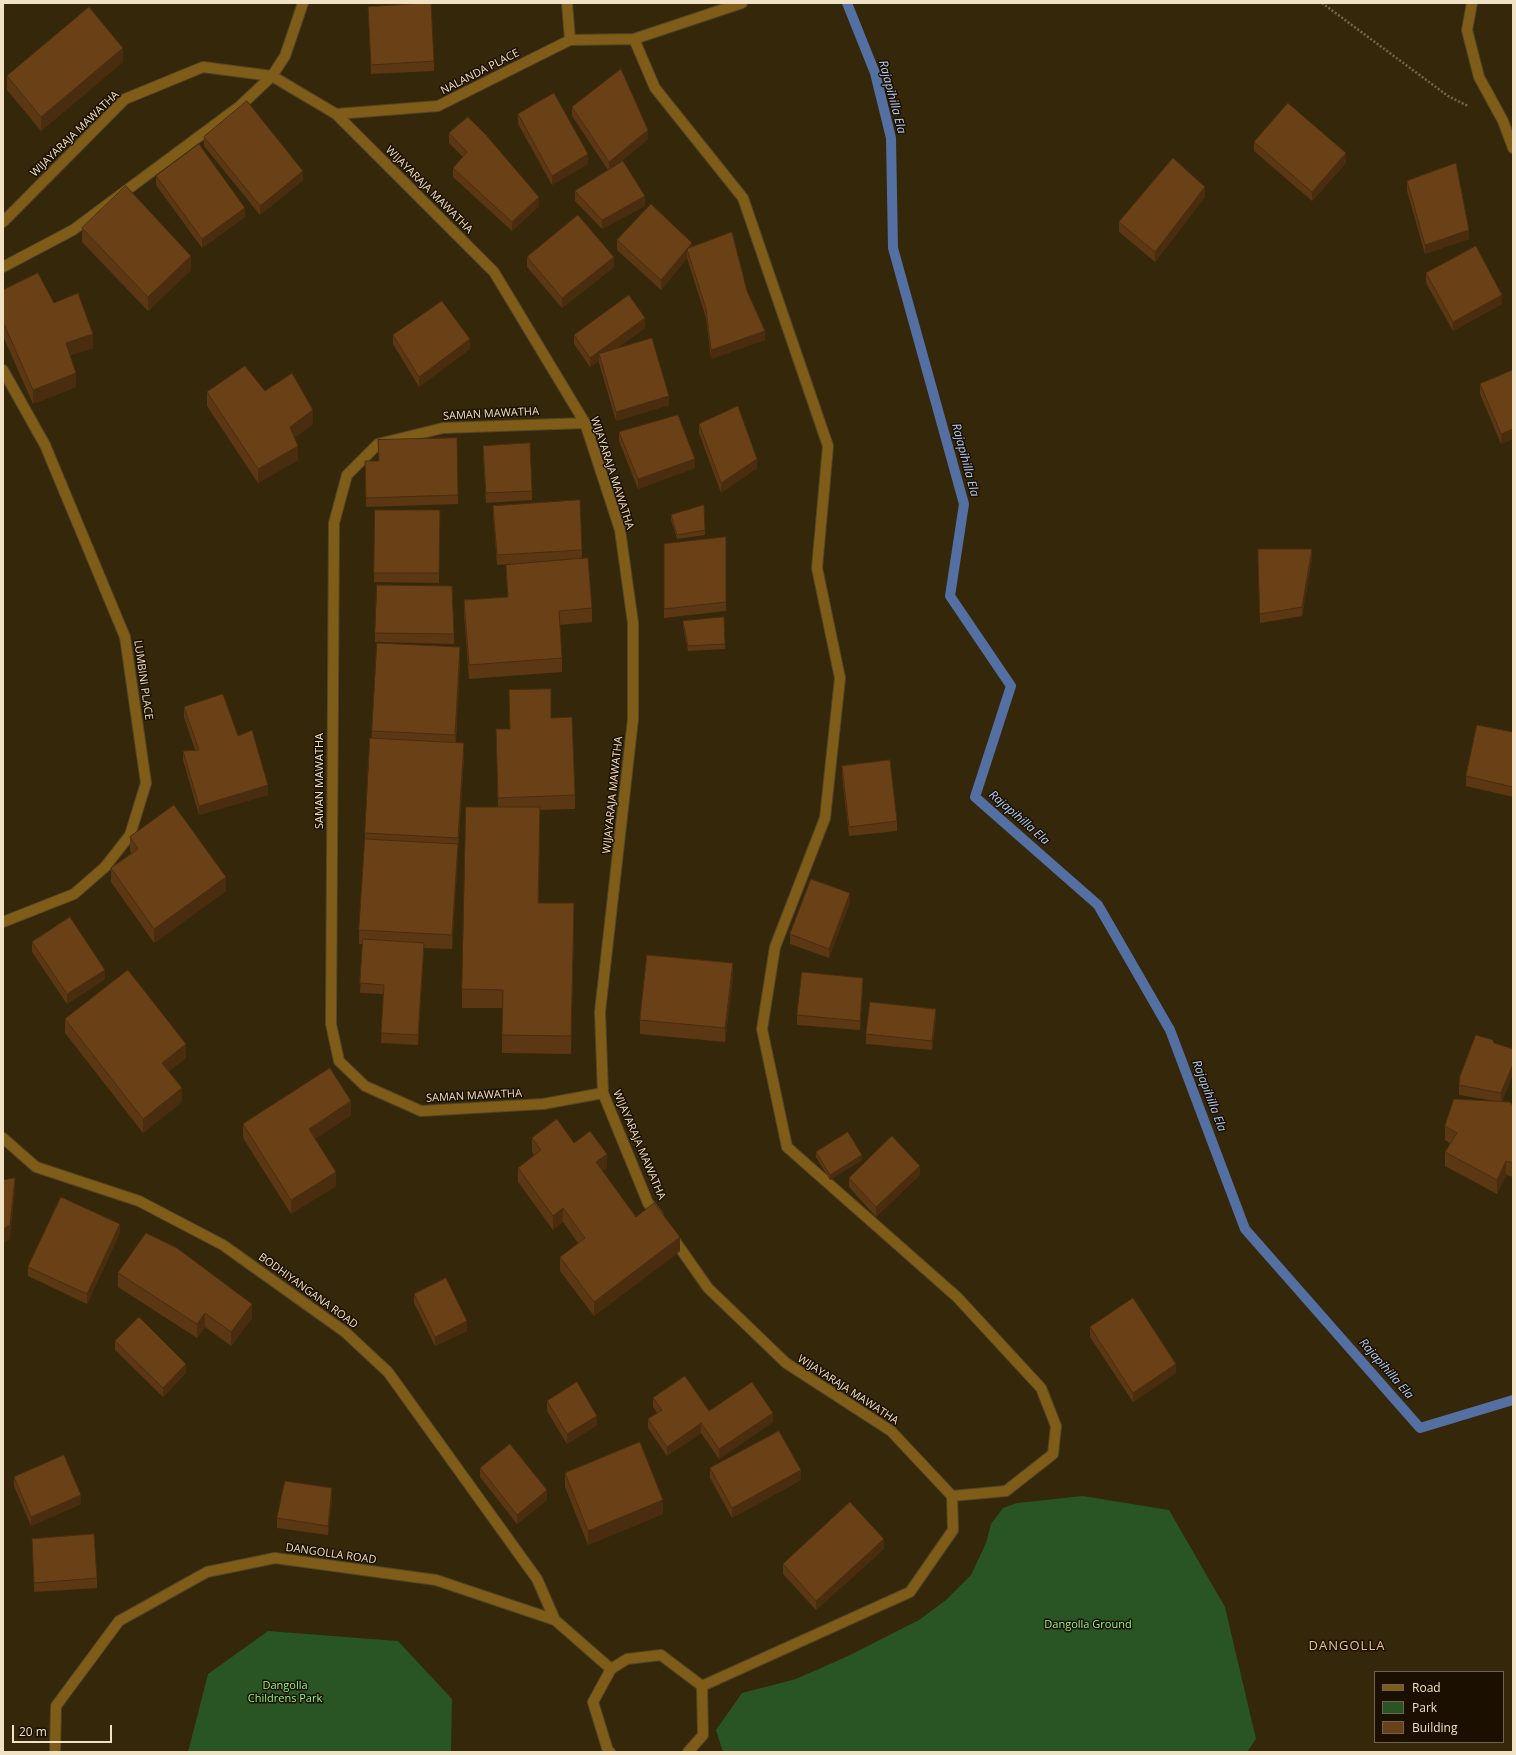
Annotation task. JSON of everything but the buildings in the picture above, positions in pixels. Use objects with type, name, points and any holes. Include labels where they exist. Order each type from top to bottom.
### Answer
[{"type":"street","points":[[3,268],[74,230],[240,106],[272,76],[285,56],[303,3]]},
{"type":"street","points":[[567,3],[570,40],[634,39],[742,3]]},
{"type":"street","points":[[1472,3],[1467,30],[1477,70],[1479,77],[1502,121],[1513,148]]},
{"type":"street","points":[[634,39],[654,88],[743,198],[828,446],[817,568],[840,678],[826,810],[825,818],[775,947],[762,1029],[787,1147],[957,1297],[1041,1388],[1056,1426],[1054,1454],[1006,1491],[952,1496],[953,1530],[910,1592],[702,1686]]},
{"type":"street","name":"NALANDA PLACE","points":[[336,114],[438,106],[570,40]]},
{"type":"street","name":"WIJAYARAJA MAWATHA","points":[[3,222],[125,99],[202,67],[272,76],[336,114],[494,272],[585,422],[620,530],[633,623],[633,719],[600,1012],[603,1093],[648,1203],[708,1288],[786,1363],[891,1431],[952,1496]]},
{"type":"street","name":"LUMBINI PLACE","points":[[3,370],[45,445],[125,637],[146,783],[130,835],[105,867],[74,894],[3,922]]},
{"type":"street","name":"SAMAN MAWATHA","points":[[585,422],[443,428],[378,444],[347,475],[334,523],[331,1024],[339,1061],[365,1086],[421,1111],[543,1104],[603,1093]]},
{"type":"street","name":"BODHIYANGANA ROAD","points":[[3,1138],[36,1167],[139,1201],[223,1245],[346,1332],[388,1372],[537,1579],[555,1620],[611,1669]]},
{"type":"street","name":"DANGOLLA ROAD","points":[[55,1752],[56,1706],[120,1621],[207,1572],[275,1558],[436,1580],[555,1620]]},
{"type":"street","points":[[608,1752],[593,1702],[611,1669],[626,1659],[661,1655],[702,1686]]},
{"type":"street","points":[[688,1752],[703,1735],[702,1686]]},
{"type":"path","points":[[1322,3],[1448,96],[1502,121]]},
{"type":"green space","name":"Dangolla Ground","points":[[1083,1496],[1169,1510],[1225,1607],[1256,1739],[1247,1752],[723,1752],[716,1730],[742,1693],[796,1679],[848,1656],[919,1620],[946,1600],[971,1575],[986,1543],[991,1524],[1003,1508],[1017,1503]]},
{"type":"green space","name":"Dangolla Childrens Park","points":[[268,1631],[398,1641],[452,1699],[451,1752],[188,1752],[208,1674]]},
{"type":"waterway","name":"Rajapihilla Ela","points":[[847,3],[875,73],[891,138],[893,248],[964,504],[950,596],[1011,686],[975,797],[1098,905],[1170,1030],[1245,1229],[1420,1428],[1513,1400]]},
{"type":"district","name":"DANGOLLA","points":[[1347,1646]]}]
